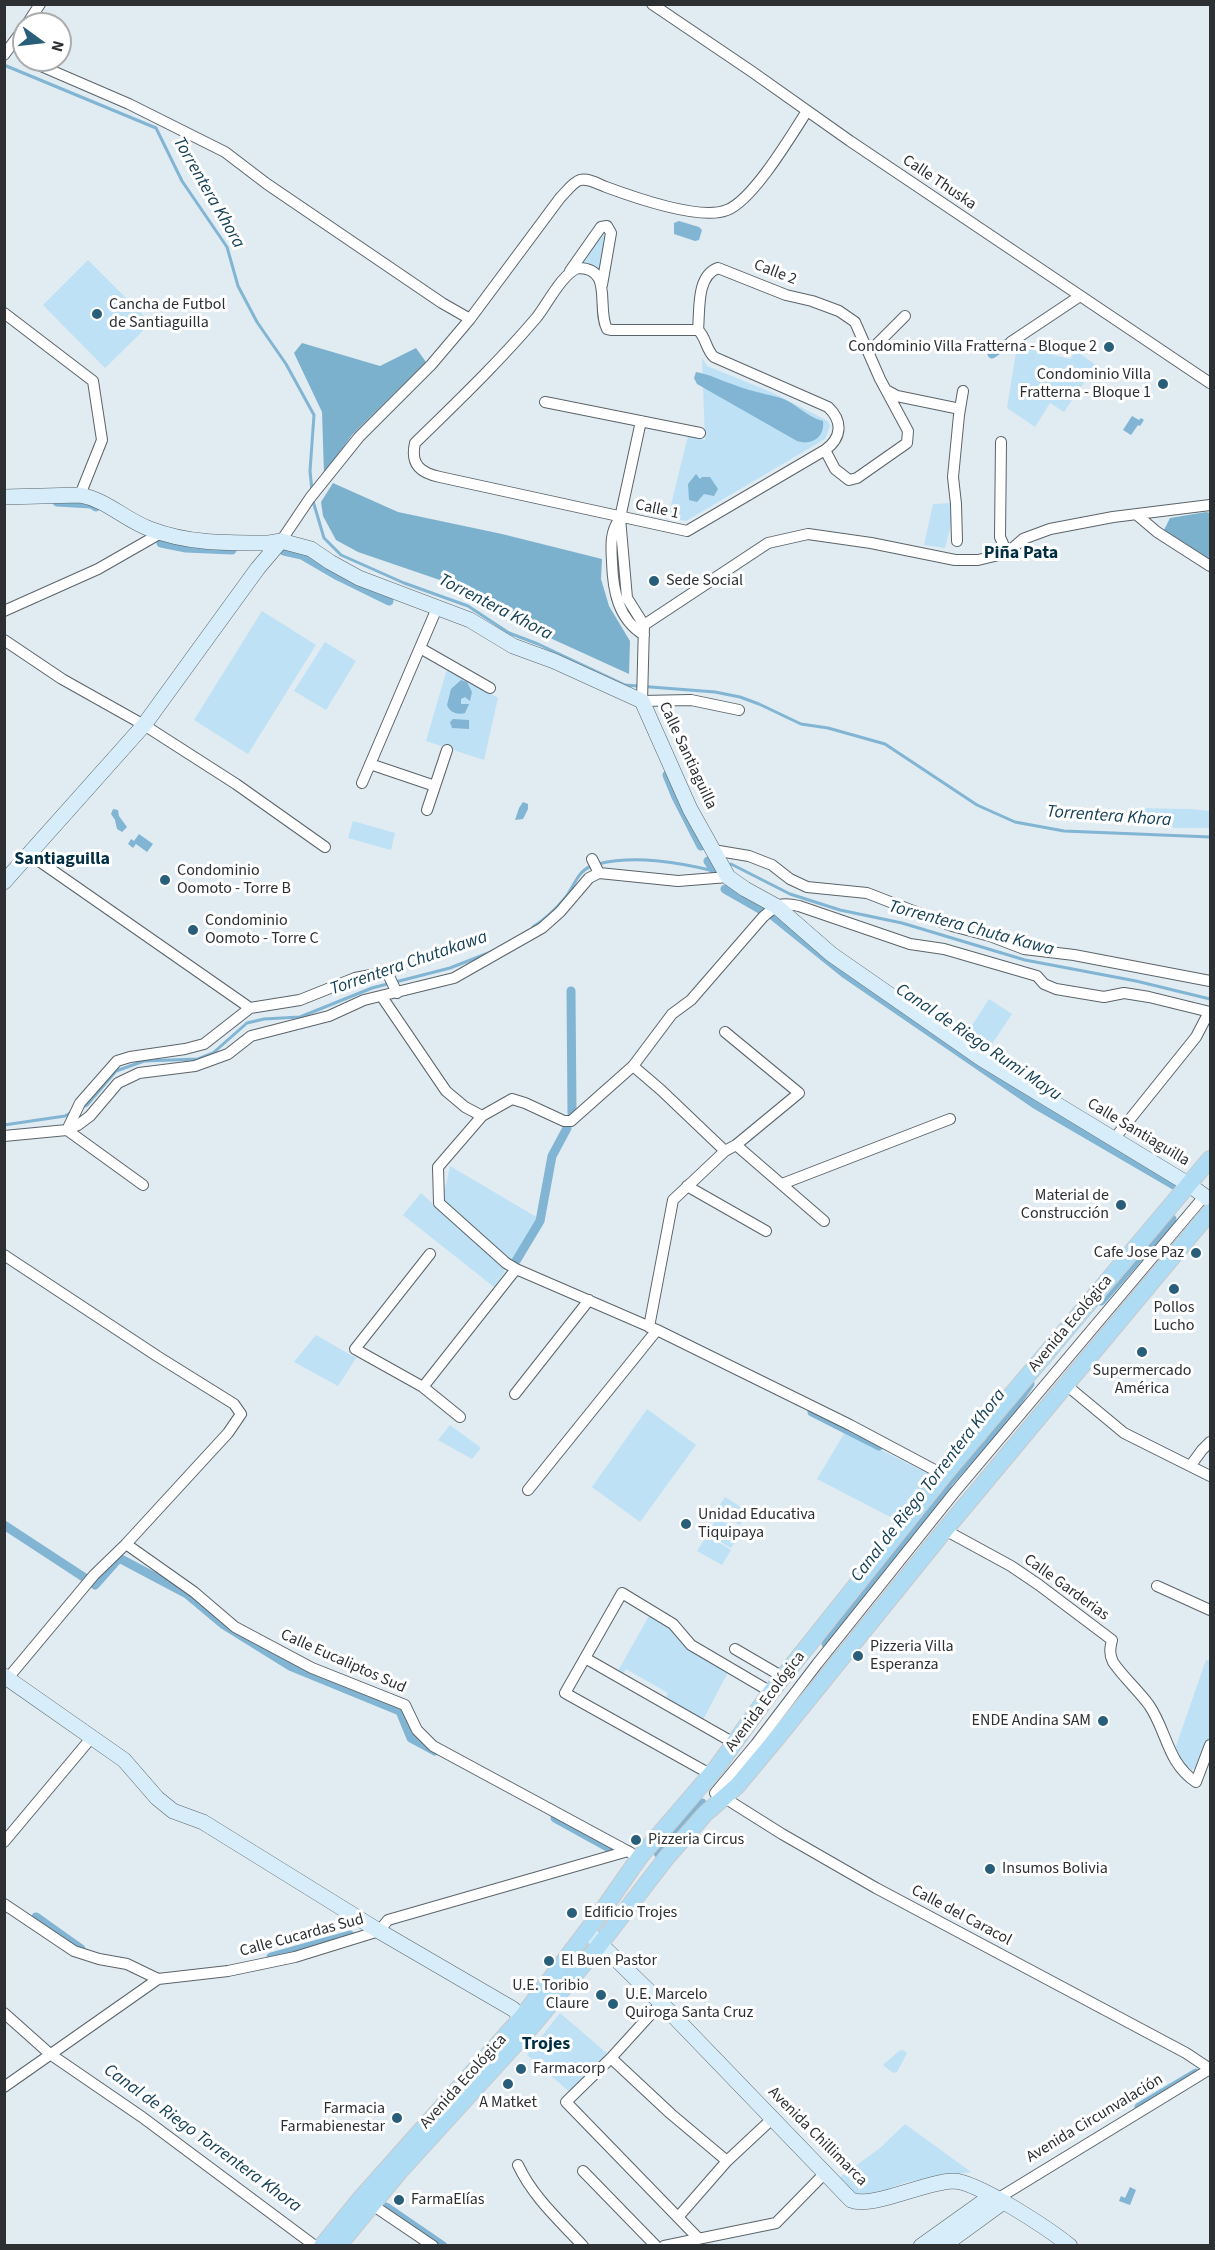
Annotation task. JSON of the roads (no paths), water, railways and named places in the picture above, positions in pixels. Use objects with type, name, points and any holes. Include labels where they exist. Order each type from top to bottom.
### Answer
[{"type":"main road","name":"Avenida Ecológica","points":[[328,2244],[361,2198],[601,1942],[667,1857],[705,1814],[713,1787],[734,1743],[771,1692],[944,1475],[1210,1159]]},
{"type":"main road","name":"Avenida Ecológica","points":[[328,2244],[371,2204],[527,2022],[587,1931],[633,1854],[713,1787],[777,1738],[1065,1384],[1207,1204]]},
{"type":"street","name":"Calle Thuska","points":[[652,4],[1210,383]]},
{"type":"street","points":[[55,72],[129,104],[225,152],[267,184],[442,303],[470,319]]},
{"type":"street","points":[[4,882],[144,725],[320,485],[359,437],[431,365],[470,319],[560,198],[577,180],[586,179],[607,188],[679,210],[726,211],[763,177],[807,111]]},
{"type":"street","name":"Calle 1","points":[[607,226],[611,233],[602,286],[602,316],[607,329],[698,330],[714,357],[828,407],[840,423],[835,440],[825,450],[691,531],[620,518],[425,474],[420,470],[413,451],[414,443],[509,350],[546,306],[601,227],[607,226]]},
{"type":"street","points":[[570,271],[585,268],[593,271],[602,286]]},
{"type":"street","name":"Calle 2","points":[[698,330],[701,292],[705,279],[711,271],[718,268],[786,295],[812,300],[839,311],[855,322],[908,431],[907,443],[857,478],[849,480],[835,469],[825,450]]},
{"type":"street","points":[[1011,342],[1080,296]]},
{"type":"street","points":[[4,313],[93,381],[102,440],[80,495]]},
{"type":"street","points":[[869,352],[905,316]]},
{"type":"street","points":[[887,391],[897,396],[959,412]]},
{"type":"street","points":[[957,541],[956,504],[952,477],[963,392]]},
{"type":"street","points":[[545,402],[700,433]]},
{"type":"street","points":[[900,416],[904,407],[911,404],[959,412]]},
{"type":"street","points":[[641,421],[620,518],[617,555],[627,598],[644,630],[642,699],[691,700],[739,710]]},
{"type":"street","points":[[1001,442],[1000,537],[1007,553]]},
{"type":"street","name":"Calle Santiaguilla","points":[[4,497],[80,495],[103,502],[137,523],[161,533],[194,541],[213,543],[281,541],[311,549],[360,578],[470,620],[513,646],[642,699],[690,809],[720,862],[745,889],[776,906],[831,954],[982,1059],[1188,1184],[1207,1204]]},
{"type":"street","points":[[644,630],[768,543],[808,534],[871,543],[956,560],[978,560],[1007,553],[1023,540],[1050,529],[1113,517],[1210,505]]},
{"type":"street","points":[[1137,515],[1158,532],[1210,566]]},
{"type":"street","points":[[4,611],[98,569],[161,533]]},
{"type":"street","points":[[362,783],[437,608]]},
{"type":"street","points":[[4,640],[236,784],[325,847]]},
{"type":"street","points":[[420,648],[490,688]]},
{"type":"street","points":[[427,810],[447,750]]},
{"type":"street","points":[[370,764],[435,786]]},
{"type":"street","points":[[29,854],[250,1008]]},
{"type":"street","points":[[4,1136],[67,1130],[90,1116],[118,1083],[139,1073],[195,1066],[228,1054],[251,1036],[329,1016],[364,1000],[454,978],[542,928],[560,912],[589,878],[595,866],[678,881],[720,862],[749,856],[772,865],[790,879],[807,887],[867,892],[952,926],[990,936],[1024,949],[1074,955],[1210,981]]},
{"type":"street","points":[[944,1475],[850,1425],[653,1329],[506,1263],[439,1203],[438,1167],[482,1116],[512,1099],[564,1121],[572,1120],[633,1066],[672,1014],[691,1000],[764,917],[776,906],[784,903],[800,906],[910,944],[944,949],[993,962],[1037,976],[1044,984],[1056,989],[1104,997],[1124,993],[1149,996],[1210,1012],[1196,1037],[1113,1139]]},
{"type":"street","points":[[67,1130],[80,1102],[117,1061],[204,1044],[250,1008],[300,1000],[355,978],[387,972],[398,993]]},
{"type":"street","points":[[382,997],[446,1091],[465,1107],[482,1116]]},
{"type":"street","points":[[528,1490],[653,1329],[673,1200],[724,1151],[736,1145],[799,1093],[725,1032]]},
{"type":"street","points":[[633,1066],[661,1089],[724,1151]]},
{"type":"street","points":[[782,1184],[950,1119]]},
{"type":"street","points":[[67,1130],[143,1185]]},
{"type":"street","points":[[736,1145],[824,1221]]},
{"type":"street","points":[[687,1186],[766,1231]]},
{"type":"street","points":[[713,1787],[756,1744],[954,1493],[1207,1204]]},
{"type":"street","points":[[430,1254],[355,1349],[423,1387],[460,1417]]},
{"type":"street","points":[[4,1255],[234,1404],[241,1414],[228,1433],[126,1544],[94,1575],[6,1677],[124,1760],[157,1798],[173,1811],[203,1822],[379,1931],[513,2009],[527,2022]]},
{"type":"street","points":[[423,1387],[516,1269]]},
{"type":"street","points":[[515,1394],[589,1300]]},
{"type":"street","points":[[1065,1384],[1124,1433],[1210,1476]]},
{"type":"street","points":[[1191,1465],[1210,1442]]},
{"type":"street","name":"Calle Garderias","points":[[945,1530],[1020,1572],[1112,1640],[1109,1651],[1113,1661],[1150,1707],[1176,1764],[1183,1774],[1196,1782],[1210,1745]]},
{"type":"street","name":"Calle Eucaliptos Sud","points":[[126,1544],[194,1592],[235,1627],[312,1668],[405,1705],[417,1730],[433,1746],[633,1854]]},
{"type":"street","points":[[1157,1586],[1210,1610]]},
{"type":"street","points":[[734,1743],[585,1658],[622,1593],[673,1624],[691,1645],[771,1692]]},
{"type":"street","points":[[735,1649],[783,1677]]},
{"type":"street","name":"Calle del Caracol","points":[[585,1658],[565,1693],[713,1787],[782,1834],[876,1888],[1186,2053],[1210,2069]]},
{"type":"street","points":[[4,1842],[82,1753],[92,1737]]},
{"type":"street","name":"Calle Cucardas Sud","points":[[4,2087],[158,1979],[228,1971],[295,1957],[379,1931],[388,1920],[633,1854]]},
{"type":"street","points":[[4,1904],[74,1951],[99,1959],[128,1964],[158,1979]]},
{"type":"street","name":"Avenida Chillimarca","points":[[587,1931],[662,2003],[851,2200],[862,2203],[922,2186],[953,2181],[974,2186],[1070,2246]]},
{"type":"street","points":[[662,2003],[566,2102],[698,2238]]},
{"type":"street","points":[[4,2013],[50,2054],[328,2244]]},
{"type":"street","points":[[611,2058],[671,2114],[727,2161]]},
{"type":"street","name":"Avenida Circunvalación","points":[[921,2246],[1210,2069]]},
{"type":"street","points":[[679,2216],[727,2161],[773,2118]]},
{"type":"street","points":[[518,2165],[525,2179],[545,2206],[584,2246]]},
{"type":"street","points":[[583,2171],[656,2246]]},
{"type":"street","points":[[664,2246],[776,2223],[825,2174]]},
{"type":"street","name":"Avenida Circunvalación","points":[[943,2246],[997,2199]]},
{"type":"street","points":[[371,2204],[433,2246]]},
{"type":"waterway","name":"Torrentera Khora","points":[[4,65],[156,128],[182,181],[227,247],[238,286],[257,322],[286,364],[314,415],[310,471],[312,491]]},
{"type":"waterway","name":"Canal de Riego Torrentera Khora","points":[[992,354],[1016,337]]},
{"type":"waterway","name":"Torrentera Khora","points":[[313,501],[324,538],[341,555],[404,583],[468,606],[509,633],[538,644],[625,685],[715,692],[740,697],[801,724],[828,728],[885,744],[977,805],[1015,822],[1064,831],[1210,837]]},
{"type":"waterway","name":"Canal de Riego Rumi Mayu","points":[[57,502],[91,504],[96,507]]},
{"type":"waterway","name":"Canal de Riego Rumi Mayu","points":[[161,543],[186,548],[232,550]]},
{"type":"waterway","name":"Canal de Riego Rumi Mayu","points":[[284,551],[302,555],[389,601]]},
{"type":"waterway","name":"Canal de Riego Rumi Mayu","points":[[667,775],[701,846]]},
{"type":"waterway","name":"Torrentera Chutakawa","points":[[598,864],[641,860],[714,871]]},
{"type":"waterway","name":"Torrentera Chutakawa","points":[[708,861],[719,878]]},
{"type":"waterway","name":"Torrentera Chuta Kawa","points":[[731,864],[790,894],[840,910],[902,923],[1025,960],[1136,981],[1210,999]]},
{"type":"waterway","name":"Torrentera Chutakawa","points":[[533,927],[558,906],[579,876],[591,866]]},
{"type":"waterway","name":"Canal de Riego Rumi Mayu","points":[[725,889],[760,909]]},
{"type":"waterway","name":"Canal de Riego Rumi Mayu","points":[[772,915],[844,973],[1035,1104],[1174,1185]]},
{"type":"waterway","name":"Torrentera Chutakawa","points":[[81,1108],[87,1105],[116,1071],[144,1061],[198,1059],[213,1053],[247,1023],[264,1019],[300,1017],[372,988],[450,968],[491,952]]},
{"type":"waterway","name":"Canal de Riego Torrentera Khora","points":[[571,991],[572,1113]]},
{"type":"waterway","name":"Torrentera Chutakawa","points":[[4,1125],[65,1116],[72,1112]]},
{"type":"waterway","name":"Canal de Riego Torrentera Khora","points":[[516,1261],[540,1221],[552,1156],[567,1128]]},
{"type":"waterway","name":"Canal de Riego Torrentera Khora","points":[[1101,1301],[1172,1219]]},
{"type":"waterway","name":"Canal de Riego Torrentera Khora","points":[[826,1644],[940,1499],[949,1482],[972,1456],[987,1445],[1030,1384]]},
{"type":"waterway","name":"Canal de Riego Torrentera Khora","points":[[812,1412],[879,1446]]},
{"type":"waterway","name":"Canal de Riego Torrentera Khora","points":[[4,1525],[85,1578]]},
{"type":"waterway","name":"Canal de Riego Torrentera Khora","points":[[91,1582],[95,1585],[119,1558],[187,1594],[224,1625],[290,1666],[400,1711],[411,1738],[435,1751]]},
{"type":"waterway","name":"Canal de Riego Torrentera Khora","points":[[658,1853],[702,1803]]},
{"type":"waterway","name":"Canal de Riego Torrentera Khora","points":[[555,1818],[613,1850]]},
{"type":"waterway","name":"Canal de Riego Torrentera Khora","points":[[36,1917],[81,1949]]},
{"type":"waterway","name":"Canal de Riego Torrentera Khora","points":[[271,1957],[350,1935]]},
{"type":"waterway","name":"Canal de Riego Torrentera Khora","points":[[1139,2107],[1196,2073]]},
{"type":"waterway","name":"Canal de Riego Torrentera Khora","points":[[386,2207],[443,2246]]},
{"type":"place","name":"Cancha de Futbol de Santiaguilla","points":[[97,314]]},
{"type":"place","name":"Condominio Villa Fratterna - Bloque 2","points":[[1109,347]]},
{"type":"place","name":"Condominio Villa Fratterna - Bloque 1","points":[[1163,384]]},
{"type":"place","name":"Sede Social","points":[[654,581]]},
{"type":"place","name":"Condominio Oomoto - Torre B","points":[[165,880]]},
{"type":"place","name":"Condominio Oomoto - Torre C","points":[[193,930]]},
{"type":"place","name":"Material de Construcción","points":[[1121,1205]]},
{"type":"place","name":"Cafe Jose Paz","points":[[1196,1253]]},
{"type":"place","name":"Pollos Lucho","points":[[1174,1289]]},
{"type":"place","name":"Supermercado América","points":[[1142,1352]]},
{"type":"place","name":"Unidad Educativa Tiquipaya","points":[[686,1524]]},
{"type":"place","name":"Pizzeria Villa Esperanza","points":[[858,1656]]},
{"type":"place","name":"ENDE Andina SAM","points":[[1103,1721]]},
{"type":"place","name":"Pizzeria Circus","points":[[636,1840]]},
{"type":"place","name":"Insumos Bolivia","points":[[990,1869]]},
{"type":"place","name":"Edificio Trojes","points":[[572,1913]]},
{"type":"place","name":"El Buen Pastor","points":[[549,1961]]},
{"type":"place","name":"U.E. Toribio Claure","points":[[601,1995]]},
{"type":"place","name":"U.E. Marcelo Quiroga Santa Cruz","points":[[613,2004]]},
{"type":"place","name":"Farmacorp","points":[[521,2069]]},
{"type":"place","name":"A Matket","points":[[508,2084]]},
{"type":"place","name":"Farmacia Farmabienestar","points":[[397,2118]]},
{"type":"place","name":"FarmaElías","points":[[399,2200]]},
{"type":"district","name":"Piña Pata","points":[[1021,554]]},
{"type":"district","name":"Santiaguilla","points":[[62,860]]},
{"type":"district","name":"Trojes","points":[[546,2045]]}]
